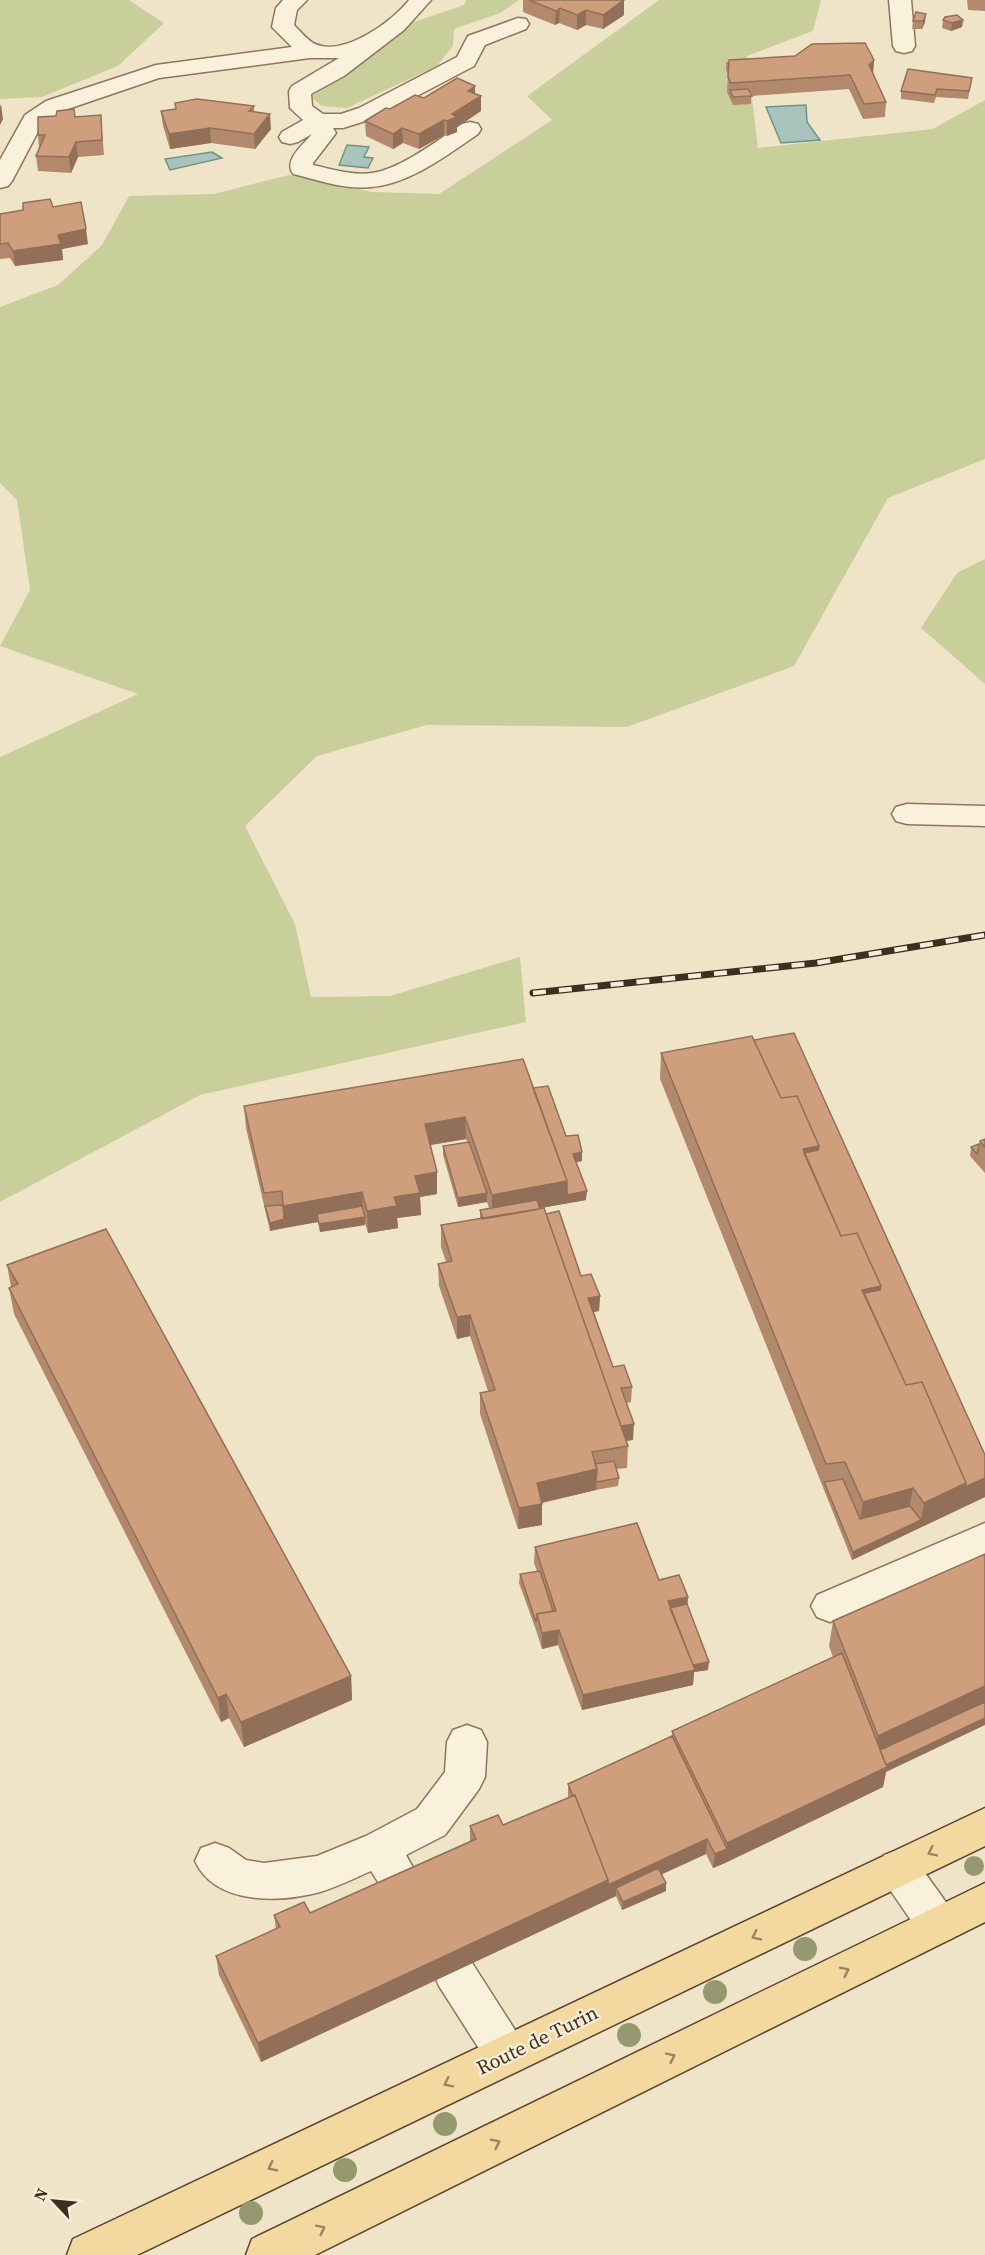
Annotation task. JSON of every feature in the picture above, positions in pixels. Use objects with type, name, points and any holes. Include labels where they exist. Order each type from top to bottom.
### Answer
[{"type":"main road","name":"Route de Turin","points":[[89,2255],[985,1826]]},
{"type":"main road","points":[[268,2255],[985,1902]]},
{"type":"street","points":[[296,0],[286,8],[283,27],[310,51]]},
{"type":"street","points":[[420,0],[413,11],[376,41],[336,71],[300,90],[301,108],[318,121],[325,133],[301,162],[301,169],[345,179],[379,180],[430,154],[470,129]]},
{"type":"street","points":[[900,0],[904,46]]},
{"type":"street","points":[[290,137],[318,121],[343,120],[367,113],[466,61],[476,42],[518,24]]},
{"type":"street","points":[[0,180],[33,120],[54,106],[156,72],[310,51],[343,51],[376,41]]},
{"type":"street","points":[[907,814],[985,816]]},
{"type":"street","points":[[830,1606],[985,1538]]},
{"type":"street","points":[[215,1861],[237,1877],[264,1881],[319,1874],[380,1849],[431,1822],[465,1778],[467,1742]]},
{"type":"street","points":[[380,1849],[406,1891]]},
{"type":"street","points":[[898,1868],[938,1925]]},
{"type":"street","points":[[454,1972],[507,2055]]},
{"type":"green space","points":[[0,0],[129,0],[164,23],[118,66],[42,97],[0,99]]},
{"type":"green space","points":[[466,0],[519,0],[500,13],[454,29],[453,46],[437,66],[347,108],[322,106],[311,97],[408,24],[464,5]]},
{"type":"green space","points":[[659,0],[821,0],[813,31],[747,56],[758,148],[933,129],[985,100],[985,459],[888,498],[794,666],[627,727],[427,725],[317,756],[245,826],[295,924],[311,997],[390,996],[520,957],[526,1022],[200,1095],[0,1202],[0,757],[138,694],[0,646],[30,590],[17,500],[0,483],[0,307],[58,285],[102,245],[129,196],[214,194],[289,175],[373,192],[439,194],[552,120],[527,96]]},
{"type":"green space","points":[[985,559],[985,684],[921,628],[957,573]]},
{"type":"water","points":[[806,105],[807,122],[820,140],[781,143],[766,107]]},
{"type":"water","points":[[347,145],[369,147],[364,157],[373,158],[368,168],[339,165]]},
{"type":"water","points":[[212,152],[222,158],[170,170],[165,159]]},
{"type":"building","points":[[529,0],[624,0],[603,15],[586,10],[577,15],[560,8],[556,11]]},
{"type":"building","points":[[916,12],[926,14],[923,21],[913,21]]},
{"type":"building","points":[[957,15],[963,20],[952,23],[943,20],[945,17]]},
{"type":"building","points":[[865,43],[874,60],[869,65],[886,102],[864,104],[850,75],[731,83],[728,77],[729,60],[795,56],[812,44]]},
{"type":"building","points":[[908,69],[972,78],[969,91],[937,89],[935,95],[901,91]]},
{"type":"building","points":[[457,78],[475,86],[468,91],[481,96],[452,114],[457,117],[444,120],[419,134],[402,128],[393,134],[365,121],[386,108],[390,109],[415,95],[424,98]]},
{"type":"building","points":[[748,89],[752,96],[733,97],[730,90]]},
{"type":"building","points":[[197,99],[254,106],[249,111],[270,114],[254,134],[210,128],[169,134],[161,111],[176,109],[175,103]]},
{"type":"building","points":[[74,109],[75,117],[101,115],[102,140],[76,142],[69,157],[36,156],[45,135],[38,135],[38,117],[56,116],[57,111]]},
{"type":"building","points":[[50,199],[53,207],[81,202],[86,229],[58,235],[61,244],[13,251],[8,243],[0,244],[0,214],[23,210],[23,203]]},
{"type":"building","points":[[794,1033],[985,1455],[985,1478],[965,1487],[966,1483],[922,1382],[906,1385],[864,1293],[880,1290],[881,1286],[857,1233],[841,1236],[804,1153],[818,1150],[819,1146],[797,1096],[781,1098],[754,1040]]},
{"type":"building","points":[[752,1036],[781,1098],[797,1096],[819,1146],[803,1149],[841,1236],[857,1233],[881,1286],[862,1290],[906,1385],[922,1382],[966,1483],[924,1503],[913,1488],[863,1502],[845,1462],[826,1464],[661,1053]]},
{"type":"building","points":[[523,1059],[567,1181],[492,1195],[465,1117],[425,1124],[437,1172],[415,1176],[420,1193],[394,1197],[397,1206],[367,1211],[362,1192],[283,1206],[282,1191],[264,1193],[244,1106]]},
{"type":"building","points":[[548,1086],[566,1136],[578,1135],[582,1152],[573,1154],[587,1191],[567,1195],[567,1181],[533,1088]]},
{"type":"building","points":[[469,1142],[487,1193],[458,1198],[443,1146]]},
{"type":"building","points":[[979,1144],[977,1154],[971,1147]]},
{"type":"building","points":[[537,1200],[540,1209],[483,1219],[480,1210]]},
{"type":"building","points":[[283,1205],[284,1219],[270,1223],[265,1206]]},
{"type":"building","points":[[362,1206],[365,1217],[319,1224],[317,1214]]},
{"type":"building","points":[[544,1208],[628,1446],[592,1452],[597,1469],[537,1483],[542,1504],[519,1508],[480,1393],[495,1390],[470,1315],[457,1317],[438,1264],[452,1261],[441,1225]]},
{"type":"building","points":[[559,1211],[581,1276],[591,1274],[600,1296],[588,1298],[613,1367],[624,1365],[632,1387],[621,1388],[634,1424],[621,1426],[546,1214]]},
{"type":"building","points":[[106,1229],[351,1676],[241,1722],[226,1694],[218,1698],[9,1288],[18,1284],[7,1265]]},
{"type":"building","points":[[614,1461],[619,1478],[596,1482],[595,1464]]},
{"type":"building","points":[[843,1479],[860,1519],[910,1506],[921,1520],[853,1552],[824,1482]]},
{"type":"building","points":[[637,1523],[659,1580],[679,1575],[688,1597],[668,1601],[695,1670],[583,1695],[559,1630],[542,1633],[537,1614],[556,1611],[535,1547]]},
{"type":"building","points":[[985,1554],[985,1686],[878,1736],[833,1621]]},
{"type":"building","points":[[540,1571],[553,1611],[537,1614],[536,1622],[520,1574]]},
{"type":"building","points":[[687,1604],[709,1662],[693,1665],[670,1608]]},
{"type":"building","points":[[842,1653],[887,1767],[727,1843],[672,1731]]},
{"type":"building","points":[[985,1702],[985,1718],[886,1765],[880,1750]]},
{"type":"building","points":[[672,1736],[727,1849],[715,1854],[707,1839],[608,1885],[575,1795],[573,1796],[568,1784]]},
{"type":"building","points":[[575,1795],[608,1880],[258,2043],[216,1956],[280,1927],[274,1915],[304,1902],[310,1913],[476,1839],[470,1826],[498,1815],[503,1825]]},
{"type":"building","points":[[658,1868],[666,1883],[623,1902],[616,1888]]},
{"type":"railway","points":[[533,993],[816,963],[985,935]]}]
